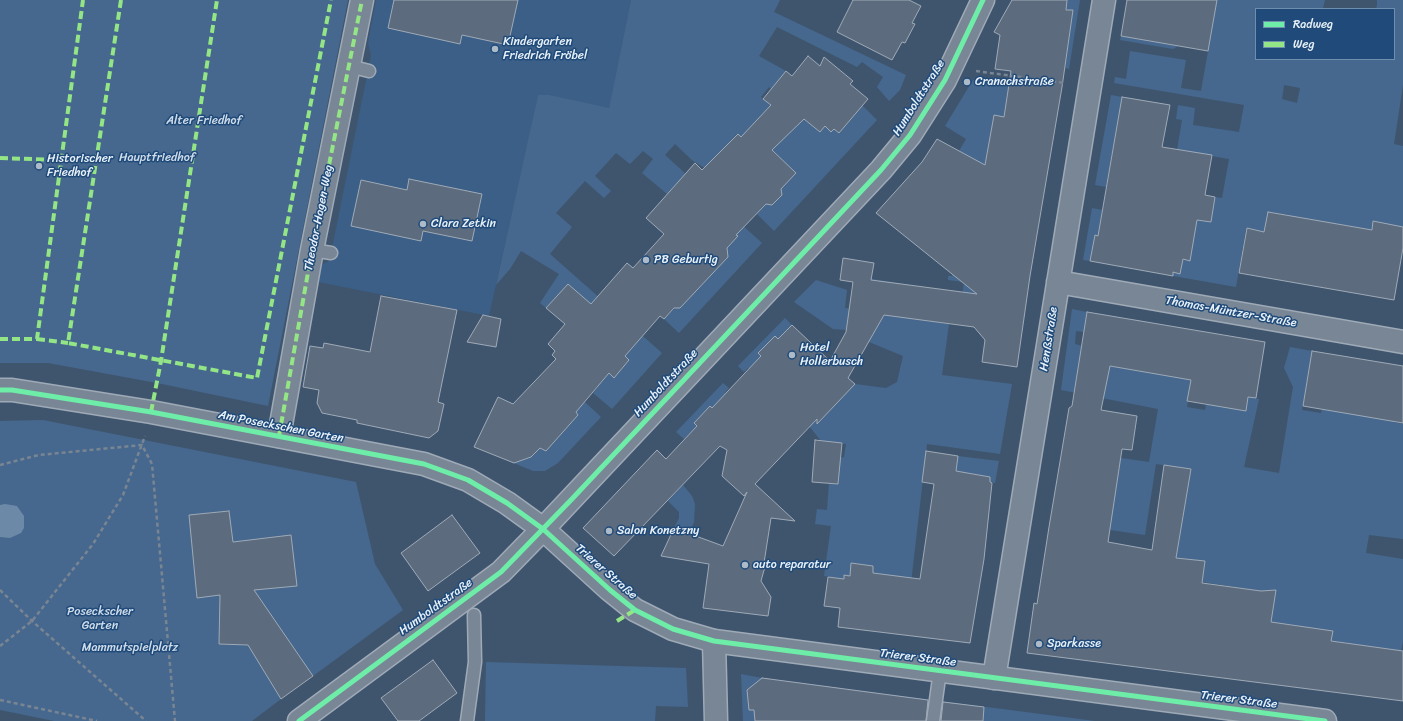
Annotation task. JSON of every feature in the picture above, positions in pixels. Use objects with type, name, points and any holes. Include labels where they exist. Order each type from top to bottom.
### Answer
[{"type":"street","name":"Theodor-Hagen-Weg","points":[[279,436],[321,251],[359,68],[362,0]]},
{"type":"street","name":"Humboldtstraße","points":[[299,721],[501,572],[543,529],[881,170],[910,135],[937,93],[983,0]]},
{"type":"street","name":"Henßstraße","points":[[994,678],[1088,87],[1104,0]]},
{"type":"street","name":"Thomas-Müntzer-Straße","points":[[1058,282],[1403,342]]},
{"type":"street","name":"Am Poseckschen Garten","points":[[0,390],[12,390],[151,412],[424,464],[468,480],[507,503],[543,529]]},
{"type":"street","name":"Trierer Straße","points":[[543,529],[610,590],[635,610],[673,629],[714,641],[994,678],[1247,716],[1325,721]]},
{"type":"street","points":[[714,641],[716,721]]},
{"type":"lane","points":[[457,721],[468,717],[475,662],[474,615]]},
{"type":"lane","points":[[933,721],[940,671]]},
{"type":"path","points":[[953,63],[978,72],[1088,87]]},
{"type":"path","points":[[0,646],[32,621],[93,544],[123,495],[142,445],[151,412]]},
{"type":"path","points":[[0,465],[39,455],[142,445]]},
{"type":"path","points":[[142,445],[152,464],[175,721]]},
{"type":"path","points":[[0,590],[32,621],[146,721]]},
{"type":"path","points":[[0,700],[97,721]]},
{"type":"shaded area","points":[[376,0],[631,0],[609,109],[550,95],[538,96],[489,316],[313,281],[315,268],[329,261],[331,253],[371,56],[368,43]]},
{"type":"shaded area","points":[[5,504],[17,506],[24,516],[24,528],[21,533],[10,538],[0,537],[0,505]]},
{"type":"green space","name":"Hauptfriedhof","points":[[0,0],[348,0],[268,406],[157,383],[48,363],[0,363]]},
{"type":"green space","points":[[631,0],[780,0],[774,12],[906,75],[900,90],[889,101],[877,87],[883,77],[862,62],[857,67],[777,27],[759,56],[786,71],[771,89],[769,87],[761,97],[780,113],[787,105],[820,132],[825,126],[831,132],[834,129],[839,133],[862,105],[877,120],[774,231],[757,214],[766,204],[772,205],[782,195],[781,189],[796,173],[772,150],[775,147],[741,137],[737,134],[718,154],[710,171],[693,161],[675,144],[665,155],[762,243],[679,333],[664,319],[727,257],[727,248],[737,236],[678,182],[667,194],[642,173],[653,159],[643,151],[630,164],[616,153],[595,176],[611,191],[604,198],[585,181],[556,213],[572,227],[550,254],[662,353],[612,409],[593,393],[609,373],[614,378],[629,360],[625,356],[636,343],[559,294],[546,308],[540,303],[559,274],[521,251],[510,269],[496,285],[538,95],[550,95],[609,108]]},
{"type":"green space","points":[[1067,0],[1080,0],[1069,69],[1065,68],[1073,10],[1066,10]]},
{"type":"green space","points":[[1217,0],[1325,0],[1323,8],[1255,8],[1255,60],[1395,60],[1395,8],[1376,8],[1377,0],[1403,0],[1403,85],[1394,144],[1403,146],[1403,227],[1373,221],[1369,246],[1287,226],[1289,215],[1268,212],[1264,232],[1246,229],[1236,287],[1173,276],[1173,272],[1180,273],[1183,259],[1189,261],[1171,215],[1211,222],[1215,197],[1222,198],[1229,159],[1177,150],[1182,120],[1176,119],[1178,105],[1195,108],[1193,125],[1239,132],[1244,105],[1114,83],[1115,77],[1126,79],[1130,51],[1186,60],[1181,88],[1201,91]],"holes":[[[1284,85],[1300,88],[1297,103],[1282,99]]]},
{"type":"green space","points":[[1165,30],[1180,45],[1173,49],[1120,40],[1121,36],[1162,43]]},
{"type":"green space","points":[[973,80],[1010,81],[1004,117],[994,115],[988,149],[986,285],[960,313],[964,282],[948,280],[948,276],[952,276],[957,240],[957,169],[959,151],[966,139],[945,126]]},
{"type":"green space","points":[[1111,95],[1122,97],[1106,187],[1095,185]]},
{"type":"green space","points":[[1092,208],[1102,210],[1098,236],[1095,236],[1090,261],[1083,260]]},
{"type":"green space","points":[[872,279],[911,285],[907,318],[949,324],[942,375],[1012,384],[1000,454],[927,444],[911,583],[895,576],[873,573],[873,566],[852,563],[850,576],[844,575],[844,579],[824,576],[831,526],[815,524],[817,509],[827,510],[829,483],[838,484],[840,458],[844,457],[846,444],[821,441],[809,426],[855,384],[886,388],[897,382],[903,356],[869,342],[847,330],[833,329],[794,302],[816,280],[847,290],[845,308],[867,310]]},
{"type":"green space","points":[[1072,309],[1087,312],[1084,332],[1076,331],[1075,344],[1082,346],[1110,366],[1191,380],[1187,407],[1205,410],[1207,399],[1225,407],[1246,411],[1248,397],[1259,399],[1244,467],[1279,473],[1293,387],[1284,368],[1290,347],[1312,351],[1302,410],[1321,413],[1323,401],[1394,414],[1393,422],[1403,424],[1403,539],[1369,535],[1366,553],[1403,559],[1403,641],[1401,651],[1361,645],[1345,660],[1348,643],[1331,641],[1332,631],[1279,623],[1278,631],[1266,629],[1271,621],[1276,590],[1261,591],[1202,582],[1205,561],[1176,558],[1191,469],[1156,464],[1145,535],[1110,530],[1107,456],[1149,462],[1158,409],[1061,390]]},
{"type":"green space","points":[[785,318],[792,325],[751,371],[748,368],[744,372],[738,366]]},
{"type":"green space","points":[[548,368],[601,417],[558,463],[545,471],[533,471],[514,463],[531,457],[540,448],[546,451],[578,415],[539,377]]},
{"type":"green space","points":[[723,383],[729,388],[725,393],[727,395],[714,410],[710,406],[694,423],[697,426],[684,439],[676,432]]},
{"type":"green space","name":"Poseckscher Garten","points":[[43,420],[356,482],[375,564],[403,610],[313,676],[270,614],[219,613],[219,644],[262,646],[262,667],[281,699],[252,721],[54,721],[0,710],[0,421]],"holes":[[[229,511],[238,593],[198,597],[189,515]]]},
{"type":"green space","points":[[958,456],[999,461],[995,483],[990,482],[990,477],[978,475],[955,478]]},
{"type":"green space","points":[[683,485],[692,496],[695,504],[694,522],[689,534],[674,528],[679,518],[679,512],[668,501]]},
{"type":"green space","points":[[486,662],[686,668],[688,707],[656,706],[655,721],[485,721]]},
{"type":"green space","points":[[741,674],[762,678],[1095,721],[743,721]]},
{"type":"building","points":[[394,0],[518,0],[508,45],[462,35],[460,44],[388,28]]},
{"type":"building","points":[[853,0],[909,0],[921,6],[912,23],[915,24],[905,43],[902,42],[892,60],[837,32]]},
{"type":"building","points":[[1012,0],[1067,0],[1066,10],[1073,10],[1062,87],[1030,276],[1017,367],[982,362],[985,340],[974,327],[884,315],[848,378],[855,384],[817,424],[817,419],[755,484],[795,521],[771,518],[764,563],[766,563],[761,581],[771,597],[768,616],[703,608],[709,564],[661,556],[674,528],[723,546],[747,492],[744,496],[722,476],[727,450],[720,446],[614,556],[583,528],[657,450],[666,459],[697,426],[694,423],[710,406],[712,408],[761,356],[758,353],[775,336],[778,339],[792,325],[830,361],[846,332],[853,282],[840,280],[843,258],[874,263],[871,280],[977,294],[876,213],[922,162],[937,139],[985,165],[994,115],[1004,117],[1011,71],[995,69],[1000,35],[994,32]]},
{"type":"building","points":[[1127,0],[1217,0],[1208,51],[1121,36]]},
{"type":"building","points":[[808,56],[820,66],[824,57],[853,81],[850,84],[868,99],[839,133],[834,129],[831,132],[825,126],[820,132],[804,119],[772,150],[796,173],[781,189],[782,195],[772,205],[766,204],[736,235],[738,236],[727,248],[728,257],[680,308],[674,308],[664,319],[660,316],[625,356],[629,360],[614,378],[609,373],[576,412],[578,415],[546,451],[540,448],[531,457],[514,463],[474,447],[498,397],[513,404],[556,359],[552,355],[555,351],[548,344],[565,324],[546,308],[568,284],[591,304],[627,263],[633,268],[664,234],[646,218],[695,163],[702,170],[738,134],[741,137],[771,105],[763,99],[786,71],[792,76]]},
{"type":"building","points":[[1122,97],[1170,105],[1162,147],[1212,155],[1205,195],[1215,197],[1211,222],[1197,220],[1190,261],[1183,259],[1180,274],[1173,272],[1173,276],[1090,261],[1095,235],[1098,236]]},
{"type":"building","points":[[409,179],[482,194],[472,241],[423,231],[421,241],[351,226],[361,180],[407,190]]},
{"type":"building","points":[[1268,212],[1372,230],[1373,221],[1403,227],[1403,248],[1394,300],[1239,273],[1247,228],[1264,232]]},
{"type":"building","points":[[381,296],[457,310],[438,402],[444,404],[438,431],[429,438],[357,423],[357,420],[322,413],[317,403],[319,390],[303,387],[310,346],[323,348],[324,343],[370,352]]},
{"type":"building","points":[[1087,312],[1265,342],[1256,398],[1248,397],[1246,411],[1187,401],[1191,380],[1110,366],[1101,410],[1137,416],[1132,450],[1122,449],[1108,542],[1152,550],[1164,465],[1191,469],[1176,558],[1205,561],[1202,583],[1261,591],[1276,590],[1271,622],[1333,631],[1331,641],[1403,651],[1403,701],[1027,653],[1034,603],[1037,604],[1069,408],[1072,406]]},
{"type":"building","points":[[483,315],[501,319],[496,347],[467,342]]},
{"type":"building","points":[[1312,351],[1403,366],[1403,423],[1303,406]]},
{"type":"building","points":[[815,440],[842,443],[838,484],[812,482]]},
{"type":"building","points":[[926,451],[958,456],[956,471],[990,477],[990,482],[992,483],[984,559],[970,643],[838,627],[840,608],[824,606],[828,577],[844,579],[844,575],[850,576],[851,563],[873,566],[873,573],[920,579],[934,484],[922,482]]},
{"type":"building","points":[[229,511],[233,542],[291,535],[297,586],[254,590],[313,676],[281,699],[248,645],[219,644],[220,595],[197,598],[189,515]]},
{"type":"building","points":[[452,515],[480,553],[428,591],[401,553]]},
{"type":"building","points":[[433,660],[457,693],[419,721],[398,721],[381,698]]},
{"type":"building","points":[[762,678],[928,700],[926,721],[755,721],[754,710],[749,710],[747,690]]},
{"type":"building","points":[[943,702],[984,707],[983,721],[941,721]]},
{"type":"marked path","points":[[0,339],[37,339],[83,0]]},
{"type":"marked path","points":[[121,0],[68,343],[257,378],[331,0]]},
{"type":"marked path","points":[[151,412],[161,361],[217,0]]},
{"type":"marked path","points":[[279,436],[312,250],[362,0]]},
{"type":"marked path","points":[[0,158],[62,160]]},
{"type":"marked path","points":[[37,339],[68,343]]},
{"type":"marked path","points":[[617,621],[635,610]]},
{"type":"cycle path","points":[[299,721],[501,572],[571,500],[881,170],[910,135],[945,80],[983,0]]},
{"type":"cycle path","points":[[0,390],[12,390],[151,412],[424,464],[468,480],[507,503],[543,529],[610,590],[635,610],[673,629],[714,641],[1325,721]]},
{"type":"place","name":"Kindergarten Friedrich Fröbel","points":[[495,49]]},
{"type":"place","name":"Cranachstraße","points":[[967,82]]},
{"type":"place","name":"Historischer Friedhof","points":[[39,166]]},
{"type":"place","name":"Clara Zetkin","points":[[423,224]]},
{"type":"place","name":"PB Geburtig","points":[[646,260]]},
{"type":"place","name":"Hotel Hollerbusch","points":[[792,355]]},
{"type":"place","name":"Salon Konetzny","points":[[609,531]]},
{"type":"place","name":"auto reparatur","points":[[745,565]]},
{"type":"place","name":"Sparkasse","points":[[1039,644]]},
{"type":"park label","name":"Alter Friedhof","points":[[204,121]]},
{"type":"park label","name":"Mammutspielplatz","points":[[130,648]]}]
